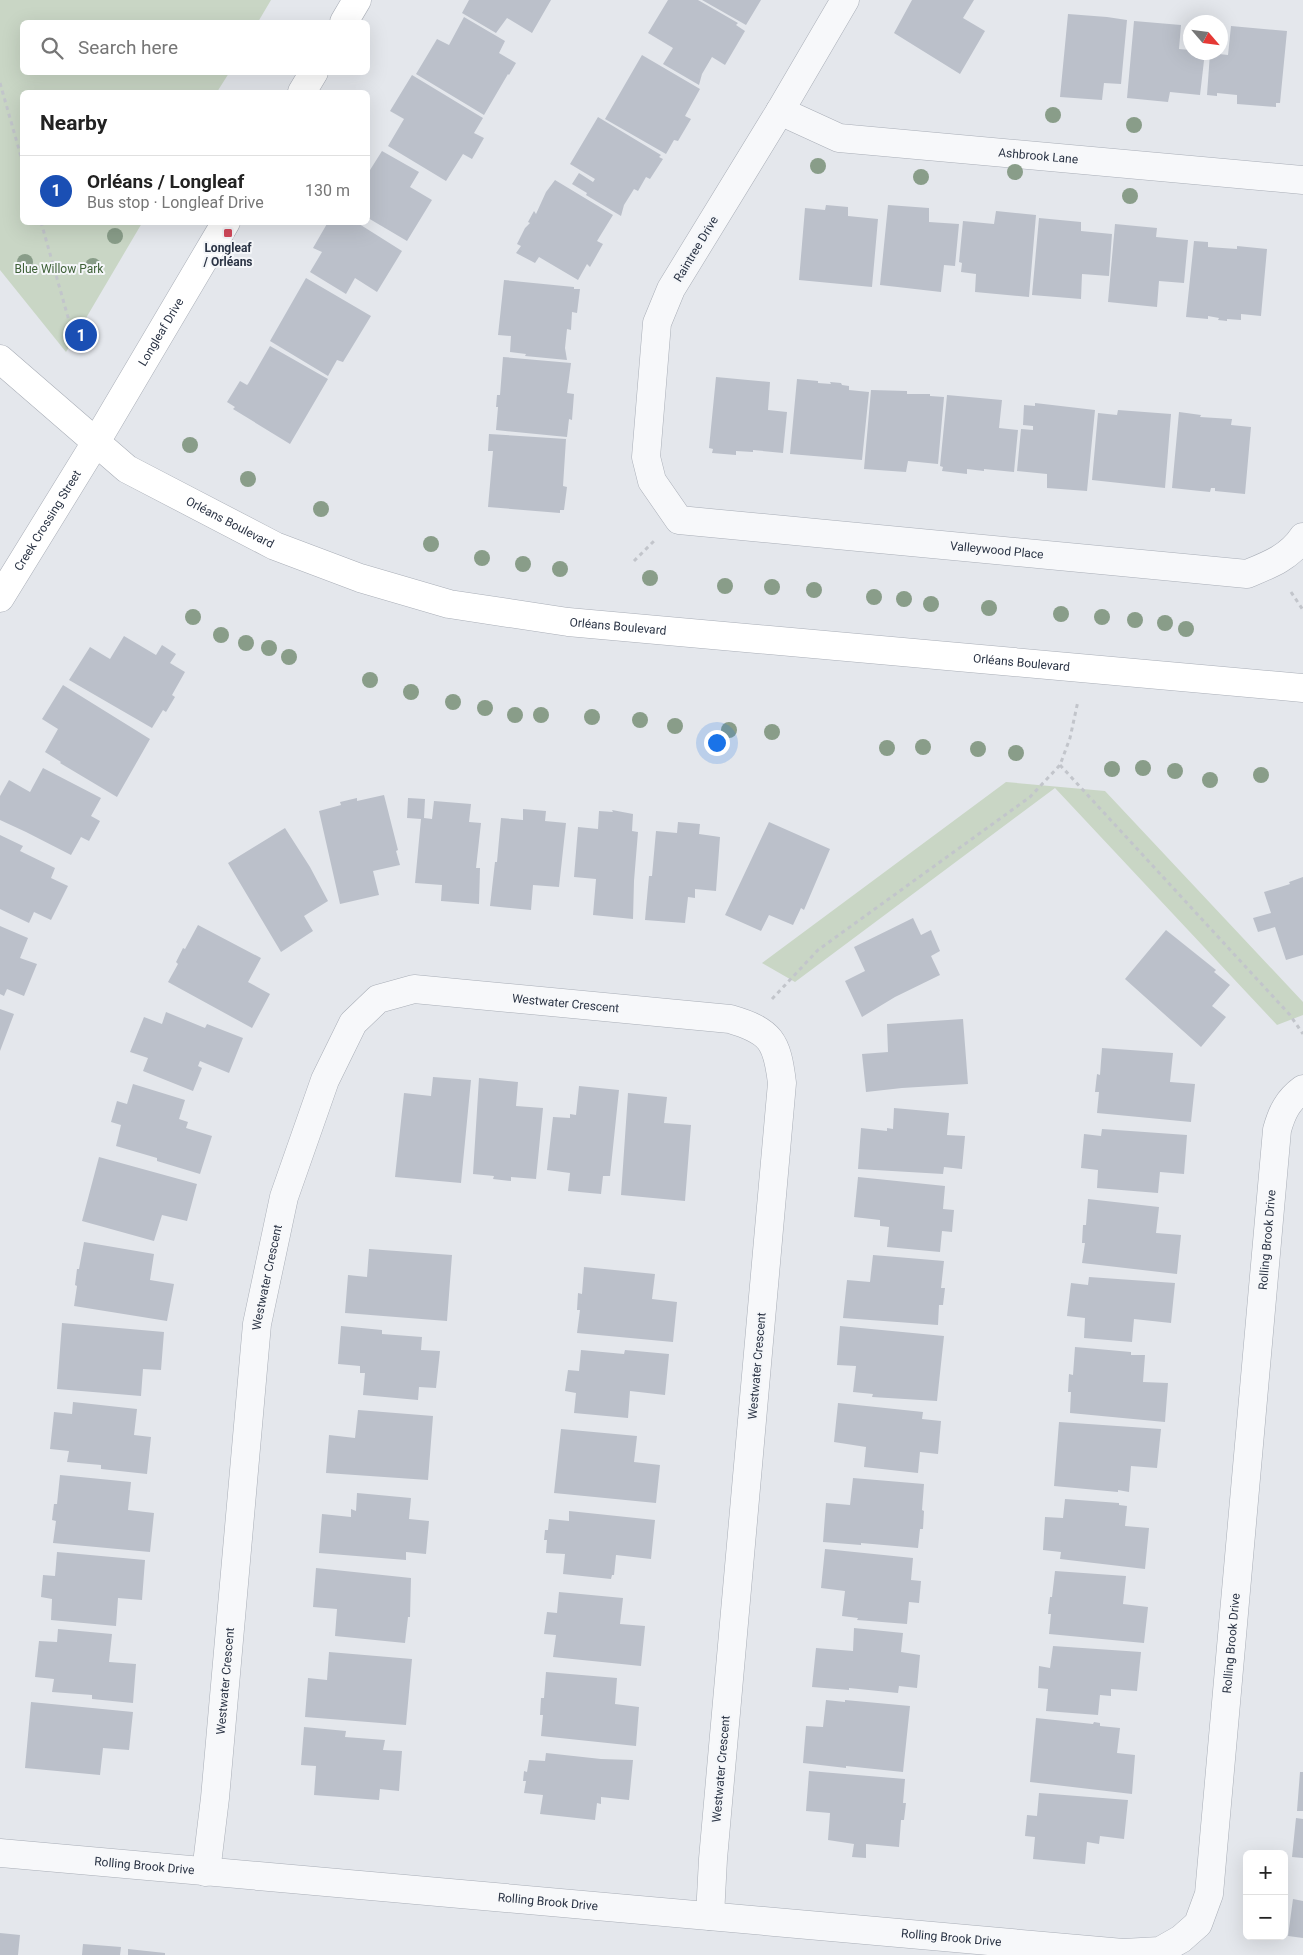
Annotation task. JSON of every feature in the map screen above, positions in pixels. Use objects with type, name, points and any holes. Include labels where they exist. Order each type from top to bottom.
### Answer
[{"type":"main road","points":[[345,20],[357,0]]},
{"type":"main road","points":[[303,90],[312,75]]},
{"type":"main road","name":"Longleaf Drive","points":[[96,442],[224,225]]},
{"type":"main road","name":"Orléans Boulevard","points":[[0,359],[127,469],[275,546],[360,578],[449,604],[568,622],[1303,688]]},
{"type":"main road","name":"Creek Crossing Street","points":[[0,598],[96,442]]},
{"type":"street","name":"Raintree Drive","points":[[679,520],[652,481],[646,457],[657,323],[671,289],[780,111],[845,0]]},
{"type":"street","name":"Ashbrook Lane","points":[[780,111],[839,138],[1303,180]]},
{"type":"street","name":"Valleywood Place","points":[[679,520],[1247,574],[1274,563],[1297,546],[1303,537]]},
{"type":"street","name":"Westwater Crescent","points":[[206,1872],[215,1798],[257,1324],[284,1198],[325,1080],[352,1023],[378,999],[414,990],[705,1015],[752,1025],[771,1040],[779,1060],[782,1083],[713,1859],[710,1916]]},
{"type":"street","name":"Rolling Brook Drive","points":[[0,1853],[1123,1953],[1160,1951],[1181,1939],[1198,1924],[1209,1894],[1278,1130],[1282,1112],[1292,1097],[1303,1089]]},
{"type":"path","points":[[0,83],[20,153]]},
{"type":"path","points":[[41,225],[75,342]]},
{"type":"path","points":[[752,1025],[767,1004],[818,950],[1030,797],[1060,765],[1070,738],[1084,669]]},
{"type":"path","points":[[1060,765],[1284,1007],[1303,1034]]},
{"type":"green space","name":"Blue Willow Park","points":[[0,0],[271,0],[259,20],[20,20],[20,75],[228,75],[218,90],[20,90],[20,225],[141,225],[66,352],[0,270]]},
{"type":"green space","points":[[1006,782],[1105,791],[1303,1002],[1303,1015],[1277,1025],[1055,788],[795,982],[762,963]]},
{"type":"building","points":[[469,0],[551,0],[532,33],[507,18],[496,33],[462,13]]},
{"type":"building","points":[[668,0],[698,0],[738,23],[736,25],[745,31],[725,65],[712,57],[702,74],[699,85],[663,64],[673,48],[648,33]]},
{"type":"building","points":[[702,0],[761,0],[746,25]]},
{"type":"building","points":[[912,0],[974,0],[963,18],[985,31],[960,74],[894,33]]},
{"type":"building","points":[[1068,14],[1127,20],[1121,84],[1104,83],[1102,100],[1060,97]]},
{"type":"building","points":[[464,17],[505,41],[499,53],[516,63],[484,115],[416,74],[437,39],[449,45]]},
{"type":"building","points":[[1134,21],[1181,25],[1179,49],[1183,49],[1183,60],[1204,60],[1200,95],[1170,92],[1168,102],[1127,98]]},
{"type":"building","points":[[1231,26],[1287,31],[1280,103],[1276,103],[1276,107],[1237,104],[1237,95],[1217,93],[1217,96],[1207,95],[1210,60],[1228,60]]},
{"type":"building","points":[[642,55],[700,89],[685,116],[691,119],[678,141],[674,140],[666,154],[605,119]]},
{"type":"building","points":[[412,75],[483,118],[474,133],[484,138],[472,159],[463,154],[446,181],[388,146],[404,119],[390,111]]},
{"type":"building","points":[[598,117],[661,155],[659,157],[663,159],[650,179],[646,177],[638,191],[634,189],[624,205],[621,216],[586,195],[587,193],[572,184],[579,173],[593,182],[595,179],[570,164]]},
{"type":"building","points":[[382,151],[419,172],[410,187],[432,200],[407,241],[370,219],[370,170]]},
{"type":"building","points":[[555,180],[613,215],[597,241],[603,244],[590,267],[587,264],[578,280],[539,257],[535,263],[516,253],[521,246],[517,244],[525,228],[530,223],[528,222],[534,211],[536,214],[546,192]]},
{"type":"building","points":[[826,205],[848,207],[848,216],[878,219],[872,287],[799,280],[805,208],[825,210]]},
{"type":"building","points":[[888,205],[929,208],[929,222],[959,224],[955,266],[944,265],[941,292],[880,285]]},
{"type":"building","points":[[996,211],[1036,215],[1029,297],[975,292],[976,274],[961,272],[962,263],[959,262],[963,221],[994,224]]},
{"type":"building","points":[[1039,218],[1081,222],[1081,231],[1112,234],[1109,276],[1082,274],[1081,299],[1032,295]]},
{"type":"building","points":[[1115,224],[1157,228],[1156,237],[1188,240],[1184,283],[1159,281],[1157,307],[1108,302]]},
{"type":"building","points":[[326,225],[361,225],[402,251],[377,292],[355,278],[346,294],[310,272],[322,252],[313,248]]},
{"type":"building","points":[[1194,241],[1208,242],[1208,247],[1237,249],[1237,246],[1267,249],[1261,316],[1241,314],[1241,320],[1227,319],[1227,321],[1208,316],[1208,319],[1186,317]]},
{"type":"building","points":[[306,278],[371,316],[343,362],[337,360],[328,376],[270,341]]},
{"type":"building","points":[[504,280],[580,289],[577,313],[572,312],[571,330],[567,329],[565,348],[567,360],[525,356],[526,354],[510,352],[511,336],[498,335]]},
{"type":"building","points":[[270,346],[328,379],[290,444],[233,409],[235,407],[227,402],[240,381],[248,384]]},
{"type":"building","points":[[503,357],[571,363],[567,393],[574,394],[572,420],[569,419],[567,437],[496,430],[497,395],[500,395]]},
{"type":"building","points":[[716,377],[770,382],[768,410],[787,412],[783,453],[753,450],[753,452],[736,451],[736,455],[712,453],[713,449],[709,448]]},
{"type":"building","points":[[797,379],[818,381],[818,383],[841,383],[842,385],[849,386],[849,390],[869,392],[862,460],[790,454]]},
{"type":"building","points":[[871,390],[907,391],[907,394],[930,394],[930,396],[944,397],[938,464],[908,461],[906,472],[864,469]]},
{"type":"building","points":[[947,395],[1002,400],[999,428],[1018,430],[1014,472],[967,469],[967,474],[942,471],[943,467],[940,466]]},
{"type":"building","points":[[1035,403],[1095,410],[1087,491],[1047,488],[1047,474],[1017,471],[1021,429],[1033,430],[1033,426],[1023,425],[1024,405],[1035,406]]},
{"type":"building","points":[[1118,410],[1171,414],[1165,488],[1092,480],[1098,413],[1117,415]]},
{"type":"building","points":[[1179,412],[1201,415],[1200,417],[1232,419],[1231,425],[1251,427],[1245,494],[1215,491],[1215,488],[1211,488],[1210,492],[1172,488]]},
{"type":"building","points":[[489,434],[566,439],[563,486],[567,487],[564,510],[560,510],[560,513],[488,507],[493,451],[488,451]]},
{"type":"building","points":[[124,636],[156,655],[162,645],[176,654],[170,663],[185,672],[172,695],[175,697],[166,712],[163,710],[152,728],[69,680],[90,647],[110,659]]},
{"type":"building","points":[[63,685],[150,739],[117,797],[45,752],[58,729],[42,719]]},
{"type":"building","points":[[43,768],[101,798],[91,816],[100,821],[89,841],[81,837],[71,855],[0,820],[0,796],[9,780],[30,792]]},
{"type":"building","points":[[384,795],[400,865],[373,871],[379,895],[340,904],[319,811],[341,805],[340,802],[357,798],[357,801]]},
{"type":"building","points":[[408,798],[425,799],[424,818],[432,819],[434,801],[471,804],[469,822],[481,823],[476,868],[480,868],[479,904],[441,901],[442,885],[415,883],[421,819],[407,818]]},
{"type":"building","points":[[523,809],[546,811],[545,821],[566,823],[559,887],[533,885],[531,910],[490,906],[501,818],[523,820]]},
{"type":"building","points":[[612,810],[633,814],[632,831],[638,832],[633,919],[593,915],[596,879],[574,877],[578,827],[598,829],[599,811],[613,812]]},
{"type":"building","points":[[678,822],[700,824],[699,834],[720,837],[716,891],[695,889],[695,898],[688,897],[685,923],[645,920],[649,876],[652,876],[656,831],[677,833]]},
{"type":"building","points":[[769,822],[830,849],[804,910],[801,908],[793,925],[769,915],[761,931],[725,915]]},
{"type":"building","points":[[285,828],[310,867],[328,901],[304,916],[313,931],[281,952],[228,863]]},
{"type":"building","points":[[0,835],[23,846],[20,851],[55,868],[51,878],[68,886],[51,920],[34,912],[29,923],[0,909]]},
{"type":"building","points":[[1303,877],[1303,955],[1286,960],[1275,927],[1258,932],[1253,918],[1271,913],[1264,892],[1290,884],[1289,882]]},
{"type":"building","points":[[913,918],[921,935],[931,930],[940,951],[931,956],[940,975],[895,997],[862,1017],[845,981],[865,971],[854,947]]},
{"type":"building","points":[[198,925],[261,958],[248,982],[270,994],[252,1028],[168,982],[178,964],[176,962],[183,948],[185,949]]},
{"type":"building","points":[[0,926],[28,938],[20,958],[37,964],[24,996],[7,989],[4,996],[0,994]]},
{"type":"building","points":[[1166,930],[1216,970],[1214,972],[1230,985],[1212,1006],[1226,1017],[1201,1047],[1125,979]]},
{"type":"building","points":[[0,1009],[14,1014],[0,1051]]},
{"type":"building","points":[[166,1012],[205,1028],[207,1024],[243,1038],[229,1073],[200,1061],[198,1066],[202,1068],[193,1091],[143,1071],[148,1058],[130,1052],[144,1017],[162,1024]]},
{"type":"building","points":[[963,1019],[968,1084],[866,1092],[862,1054],[888,1052],[887,1024]]},
{"type":"building","points":[[1102,1048],[1173,1053],[1170,1082],[1195,1084],[1191,1122],[1097,1113],[1099,1092],[1095,1092],[1097,1074],[1100,1075]]},
{"type":"building","points":[[433,1077],[471,1080],[461,1183],[395,1177],[404,1093],[431,1096]]},
{"type":"building","points":[[479,1078],[518,1082],[516,1106],[543,1108],[536,1179],[511,1177],[511,1181],[493,1179],[494,1176],[473,1174]]},
{"type":"building","points":[[133,1084],[185,1100],[179,1119],[188,1122],[186,1128],[212,1136],[200,1174],[157,1161],[157,1158],[116,1146],[121,1125],[111,1122],[117,1101],[127,1104]]},
{"type":"building","points":[[579,1086],[619,1090],[610,1176],[603,1176],[601,1194],[568,1191],[570,1173],[547,1170],[553,1117],[570,1118],[570,1114],[576,1115]]},
{"type":"building","points":[[628,1093],[667,1097],[664,1123],[691,1125],[685,1201],[621,1195]]},
{"type":"building","points":[[894,1108],[949,1113],[947,1135],[965,1136],[962,1169],[944,1167],[943,1174],[858,1169],[861,1128],[887,1131],[887,1128],[893,1129]]},
{"type":"building","points":[[1102,1129],[1187,1135],[1184,1174],[1160,1172],[1158,1193],[1097,1188],[1098,1170],[1081,1168],[1084,1134],[1101,1136]]},
{"type":"building","points":[[99,1157],[197,1184],[187,1221],[162,1215],[154,1241],[82,1221]]},
{"type":"building","points":[[858,1177],[945,1186],[943,1209],[954,1210],[952,1232],[942,1231],[940,1252],[887,1247],[889,1227],[880,1226],[880,1220],[854,1217]]},
{"type":"building","points":[[1088,1199],[1159,1207],[1156,1233],[1181,1235],[1177,1274],[1082,1263],[1085,1243],[1082,1243],[1083,1225],[1086,1225]]},
{"type":"building","points":[[84,1242],[154,1254],[150,1280],[174,1284],[167,1321],[74,1306],[77,1269],[79,1269]]},
{"type":"building","points":[[369,1249],[452,1255],[447,1321],[345,1313],[348,1275],[367,1277]]},
{"type":"building","points":[[873,1255],[944,1261],[941,1288],[945,1288],[943,1305],[939,1305],[938,1325],[843,1318],[847,1280],[870,1282]]},
{"type":"building","points":[[584,1267],[655,1274],[652,1299],[677,1302],[673,1342],[577,1333],[580,1310],[577,1310],[578,1293],[582,1294]]},
{"type":"building","points":[[1089,1277],[1175,1283],[1171,1323],[1134,1319],[1132,1342],[1084,1338],[1085,1318],[1067,1316],[1071,1283],[1088,1285]]},
{"type":"building","points":[[62,1323],[164,1332],[161,1370],[143,1369],[141,1396],[57,1389]]},
{"type":"building","points":[[341,1326],[382,1330],[382,1334],[422,1337],[421,1350],[440,1351],[436,1388],[419,1387],[418,1400],[363,1395],[365,1373],[360,1373],[360,1366],[338,1364]]},
{"type":"building","points":[[840,1326],[944,1336],[937,1401],[872,1397],[873,1394],[853,1392],[856,1366],[837,1365]]},
{"type":"building","points":[[1075,1347],[1131,1352],[1131,1355],[1145,1355],[1143,1382],[1168,1383],[1165,1422],[1070,1413],[1071,1392],[1068,1392],[1069,1374],[1073,1375]]},
{"type":"building","points":[[581,1350],[624,1354],[625,1350],[669,1354],[665,1395],[630,1391],[628,1418],[574,1413],[576,1393],[565,1391],[568,1370],[579,1371]]},
{"type":"building","points":[[73,1402],[137,1409],[134,1435],[151,1437],[147,1474],[101,1469],[101,1465],[67,1462],[69,1451],[50,1449],[54,1412],[72,1414]]},
{"type":"building","points":[[838,1403],[923,1412],[922,1419],[941,1421],[938,1454],[920,1452],[918,1473],[864,1467],[866,1447],[834,1442]]},
{"type":"building","points":[[358,1410],[433,1416],[428,1480],[326,1473],[329,1435],[355,1438]]},
{"type":"building","points":[[1059,1422],[1161,1429],[1157,1468],[1131,1466],[1129,1492],[1054,1486]]},
{"type":"building","points":[[561,1429],[637,1436],[634,1462],[660,1465],[656,1503],[554,1493]]},
{"type":"building","points":[[60,1475],[131,1482],[128,1510],[154,1513],[150,1552],[53,1543],[56,1521],[52,1520],[54,1504],[57,1504]]},
{"type":"building","points":[[853,1478],[924,1484],[923,1529],[920,1529],[918,1548],[823,1542],[826,1503],[850,1505]]},
{"type":"building","points":[[357,1493],[411,1498],[409,1519],[429,1521],[426,1554],[406,1552],[406,1560],[319,1553],[322,1514],[351,1517],[351,1509],[356,1511]]},
{"type":"building","points":[[1065,1499],[1119,1503],[1119,1505],[1127,1506],[1125,1526],[1149,1528],[1145,1569],[1060,1559],[1061,1552],[1043,1550],[1045,1517],[1063,1518]]},
{"type":"building","points":[[569,1511],[655,1520],[651,1559],[616,1555],[614,1575],[612,1575],[611,1579],[563,1574],[565,1554],[546,1553],[547,1540],[544,1540],[545,1530],[548,1530],[549,1519],[569,1521]]},
{"type":"building","points":[[825,1549],[913,1558],[911,1580],[921,1581],[919,1603],[909,1602],[907,1624],[857,1620],[858,1618],[842,1616],[845,1591],[821,1588]]},
{"type":"building","points":[[57,1552],[145,1560],[142,1600],[118,1598],[116,1626],[51,1620],[52,1599],[41,1597],[43,1575],[55,1576]]},
{"type":"building","points":[[316,1568],[411,1578],[410,1617],[408,1617],[405,1643],[335,1636],[337,1609],[313,1607]]},
{"type":"building","points":[[1055,1571],[1126,1576],[1123,1604],[1148,1607],[1144,1643],[1049,1634],[1051,1614],[1048,1614]]},
{"type":"building","points":[[559,1592],[623,1598],[620,1624],[645,1626],[641,1666],[553,1657],[556,1635],[544,1634],[547,1612],[557,1613]]},
{"type":"building","points":[[854,1628],[903,1633],[901,1652],[920,1655],[917,1688],[899,1686],[898,1693],[849,1688],[849,1690],[812,1687],[816,1648],[853,1651]]},
{"type":"building","points":[[58,1629],[112,1634],[109,1662],[136,1664],[133,1703],[92,1699],[92,1695],[52,1692],[54,1679],[35,1677],[39,1641],[57,1642]]},
{"type":"building","points":[[1053,1646],[1141,1652],[1137,1691],[1111,1689],[1111,1696],[1100,1695],[1098,1715],[1046,1711],[1048,1689],[1038,1688],[1039,1666],[1050,1668]]},
{"type":"building","points":[[329,1652],[412,1659],[406,1725],[305,1717],[308,1678],[327,1680]]},
{"type":"building","points":[[546,1672],[617,1678],[615,1704],[639,1707],[636,1746],[541,1736],[543,1715],[540,1715],[541,1698],[544,1698]]},
{"type":"building","points":[[826,1700],[910,1706],[903,1772],[803,1763],[806,1726],[823,1727]]},
{"type":"building","points":[[31,1702],[133,1712],[129,1750],[103,1748],[100,1775],[25,1768]]},
{"type":"building","points":[[1036,1718],[1093,1724],[1094,1722],[1100,1723],[1100,1726],[1120,1728],[1117,1753],[1135,1755],[1132,1794],[1030,1782]]},
{"type":"building","points":[[304,1727],[346,1731],[345,1737],[385,1740],[383,1750],[402,1751],[399,1791],[380,1789],[379,1800],[314,1795],[316,1766],[301,1765]]},
{"type":"building","points":[[546,1753],[601,1759],[633,1760],[629,1800],[601,1797],[601,1804],[597,1803],[595,1820],[540,1814],[543,1795],[524,1793],[526,1781],[523,1781],[524,1771],[527,1772],[529,1760],[545,1761]]},
{"type":"building","points":[[809,1771],[905,1779],[903,1803],[906,1803],[904,1820],[901,1820],[899,1847],[866,1844],[866,1858],[852,1857],[854,1844],[828,1840],[830,1813],[806,1811]]},
{"type":"building","points":[[1300,1772],[1303,1772],[1303,1811],[1297,1811]]},
{"type":"building","points":[[1039,1793],[1128,1800],[1124,1839],[1100,1836],[1099,1844],[1087,1842],[1085,1864],[1033,1859],[1035,1837],[1025,1836],[1027,1815],[1037,1816]]},
{"type":"building","points":[[1296,1818],[1303,1819],[1303,1858],[1292,1857]]},
{"type":"building","points":[[1293,1899],[1303,1901],[1303,1938],[1288,1936]]},
{"type":"building","points":[[0,1933],[20,1935],[18,1955],[0,1955]]},
{"type":"building","points":[[83,1944],[121,1947],[120,1955],[82,1955]]},
{"type":"building","points":[[128,1949],[165,1953],[165,1955],[128,1955]]},
{"type":"place","name":"Longleaf / Orléans","points":[[228,233]]},
{"type":"place","name":"Orléans / Longleaf","points":[[81,335]]}]
